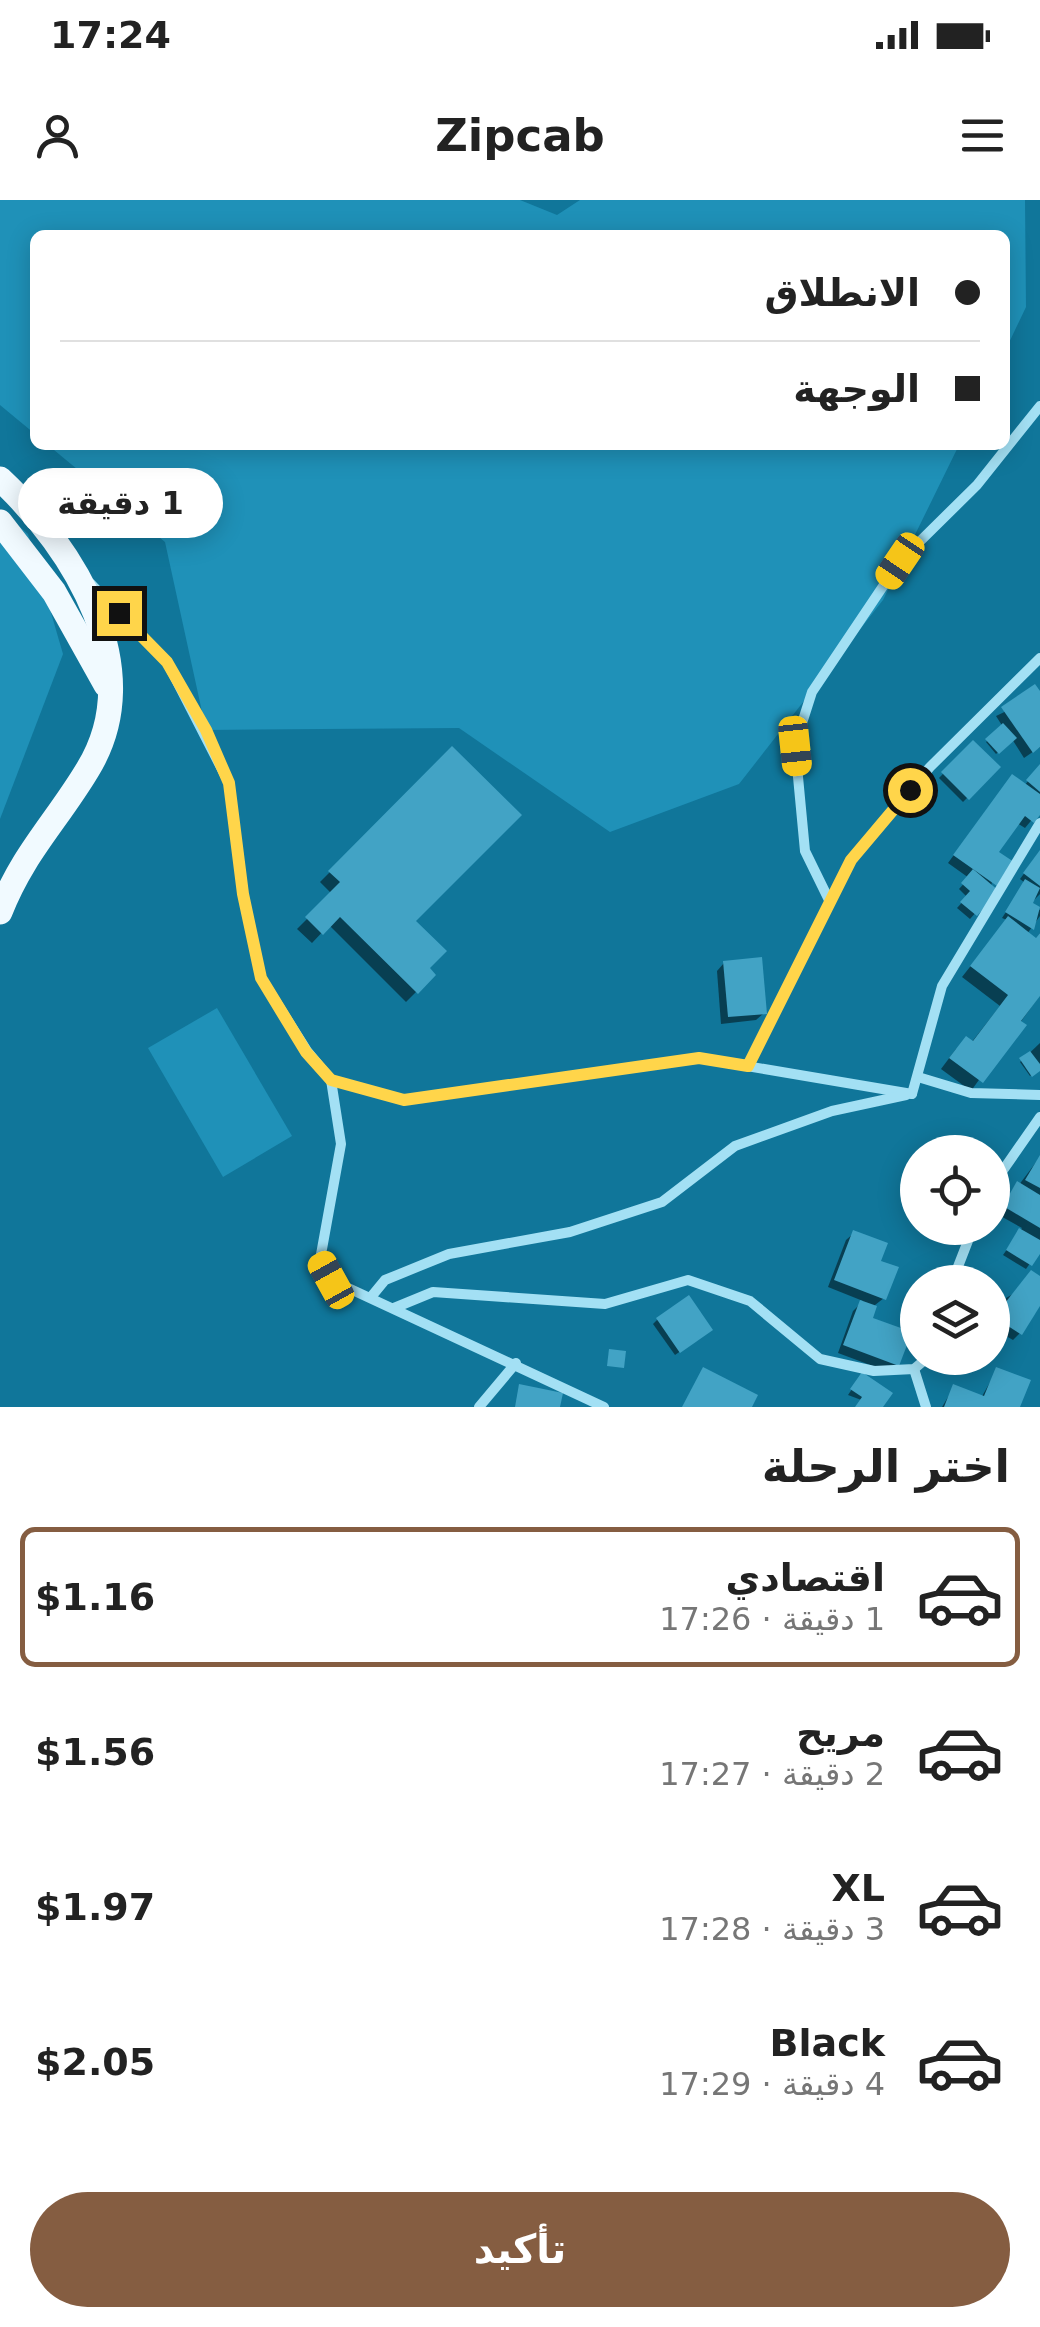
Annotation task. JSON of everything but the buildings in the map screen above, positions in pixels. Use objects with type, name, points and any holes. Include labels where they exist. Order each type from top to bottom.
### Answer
[{"type":"main road","points":[[0,479],[72,564],[102,628],[108,690],[107,731],[88,771],[16,870],[0,912]]},
{"type":"main road","points":[[0,522],[54,592],[108,690]]},
{"type":"street","points":[[1010,445],[1040,406]]},
{"type":"street","points":[[830,902],[806,852],[795,746],[812,692],[900,561],[978,486],[1006,450]]},
{"type":"street","points":[[72,564],[167,662],[206,730],[229,783],[243,894],[261,978],[306,1052],[331,1080],[341,1144],[320,1260],[331,1280],[604,1407]]},
{"type":"street","points":[[748,1066],[851,860],[930,768],[1040,658]]},
{"type":"street","points":[[912,1094],[942,986],[1040,823]]},
{"type":"street","points":[[331,1080],[404,1100],[699,1058],[912,1094]]},
{"type":"street","points":[[918,1077],[971,1094],[1040,1094]]},
{"type":"street","points":[[370,1298],[385,1280],[449,1254],[570,1232],[662,1202],[735,1146],[832,1111],[912,1094]]},
{"type":"street","points":[[1010,1160],[1040,1117]]},
{"type":"street","points":[[394,1308],[434,1292],[605,1304],[688,1280],[750,1301],[820,1359],[874,1371],[900,1370]]},
{"type":"street","points":[[479,1407],[516,1364]]},
{"type":"street","points":[[916,1375],[926,1407]]},
{"type":"shaded area","points":[[0,200],[520,200],[557,215],[580,200],[1025,200],[1026,307],[1010,341],[1010,230],[30,230],[30,430],[0,405]]},
{"type":"shaded area","points":[[54,450],[957,450],[883,600],[739,784],[610,832],[459,728],[206,730],[165,542]]},
{"type":"shaded area","points":[[0,510],[28,534],[63,654],[0,819]]},
{"type":"shaded area","points":[[217,1008],[292,1136],[223,1177],[148,1048]]},
{"type":"route","points":[[119,613],[167,662],[206,730],[229,783],[243,894],[261,978],[306,1052],[331,1080],[404,1100],[699,1058],[748,1066],[851,860],[910,790]]}]
